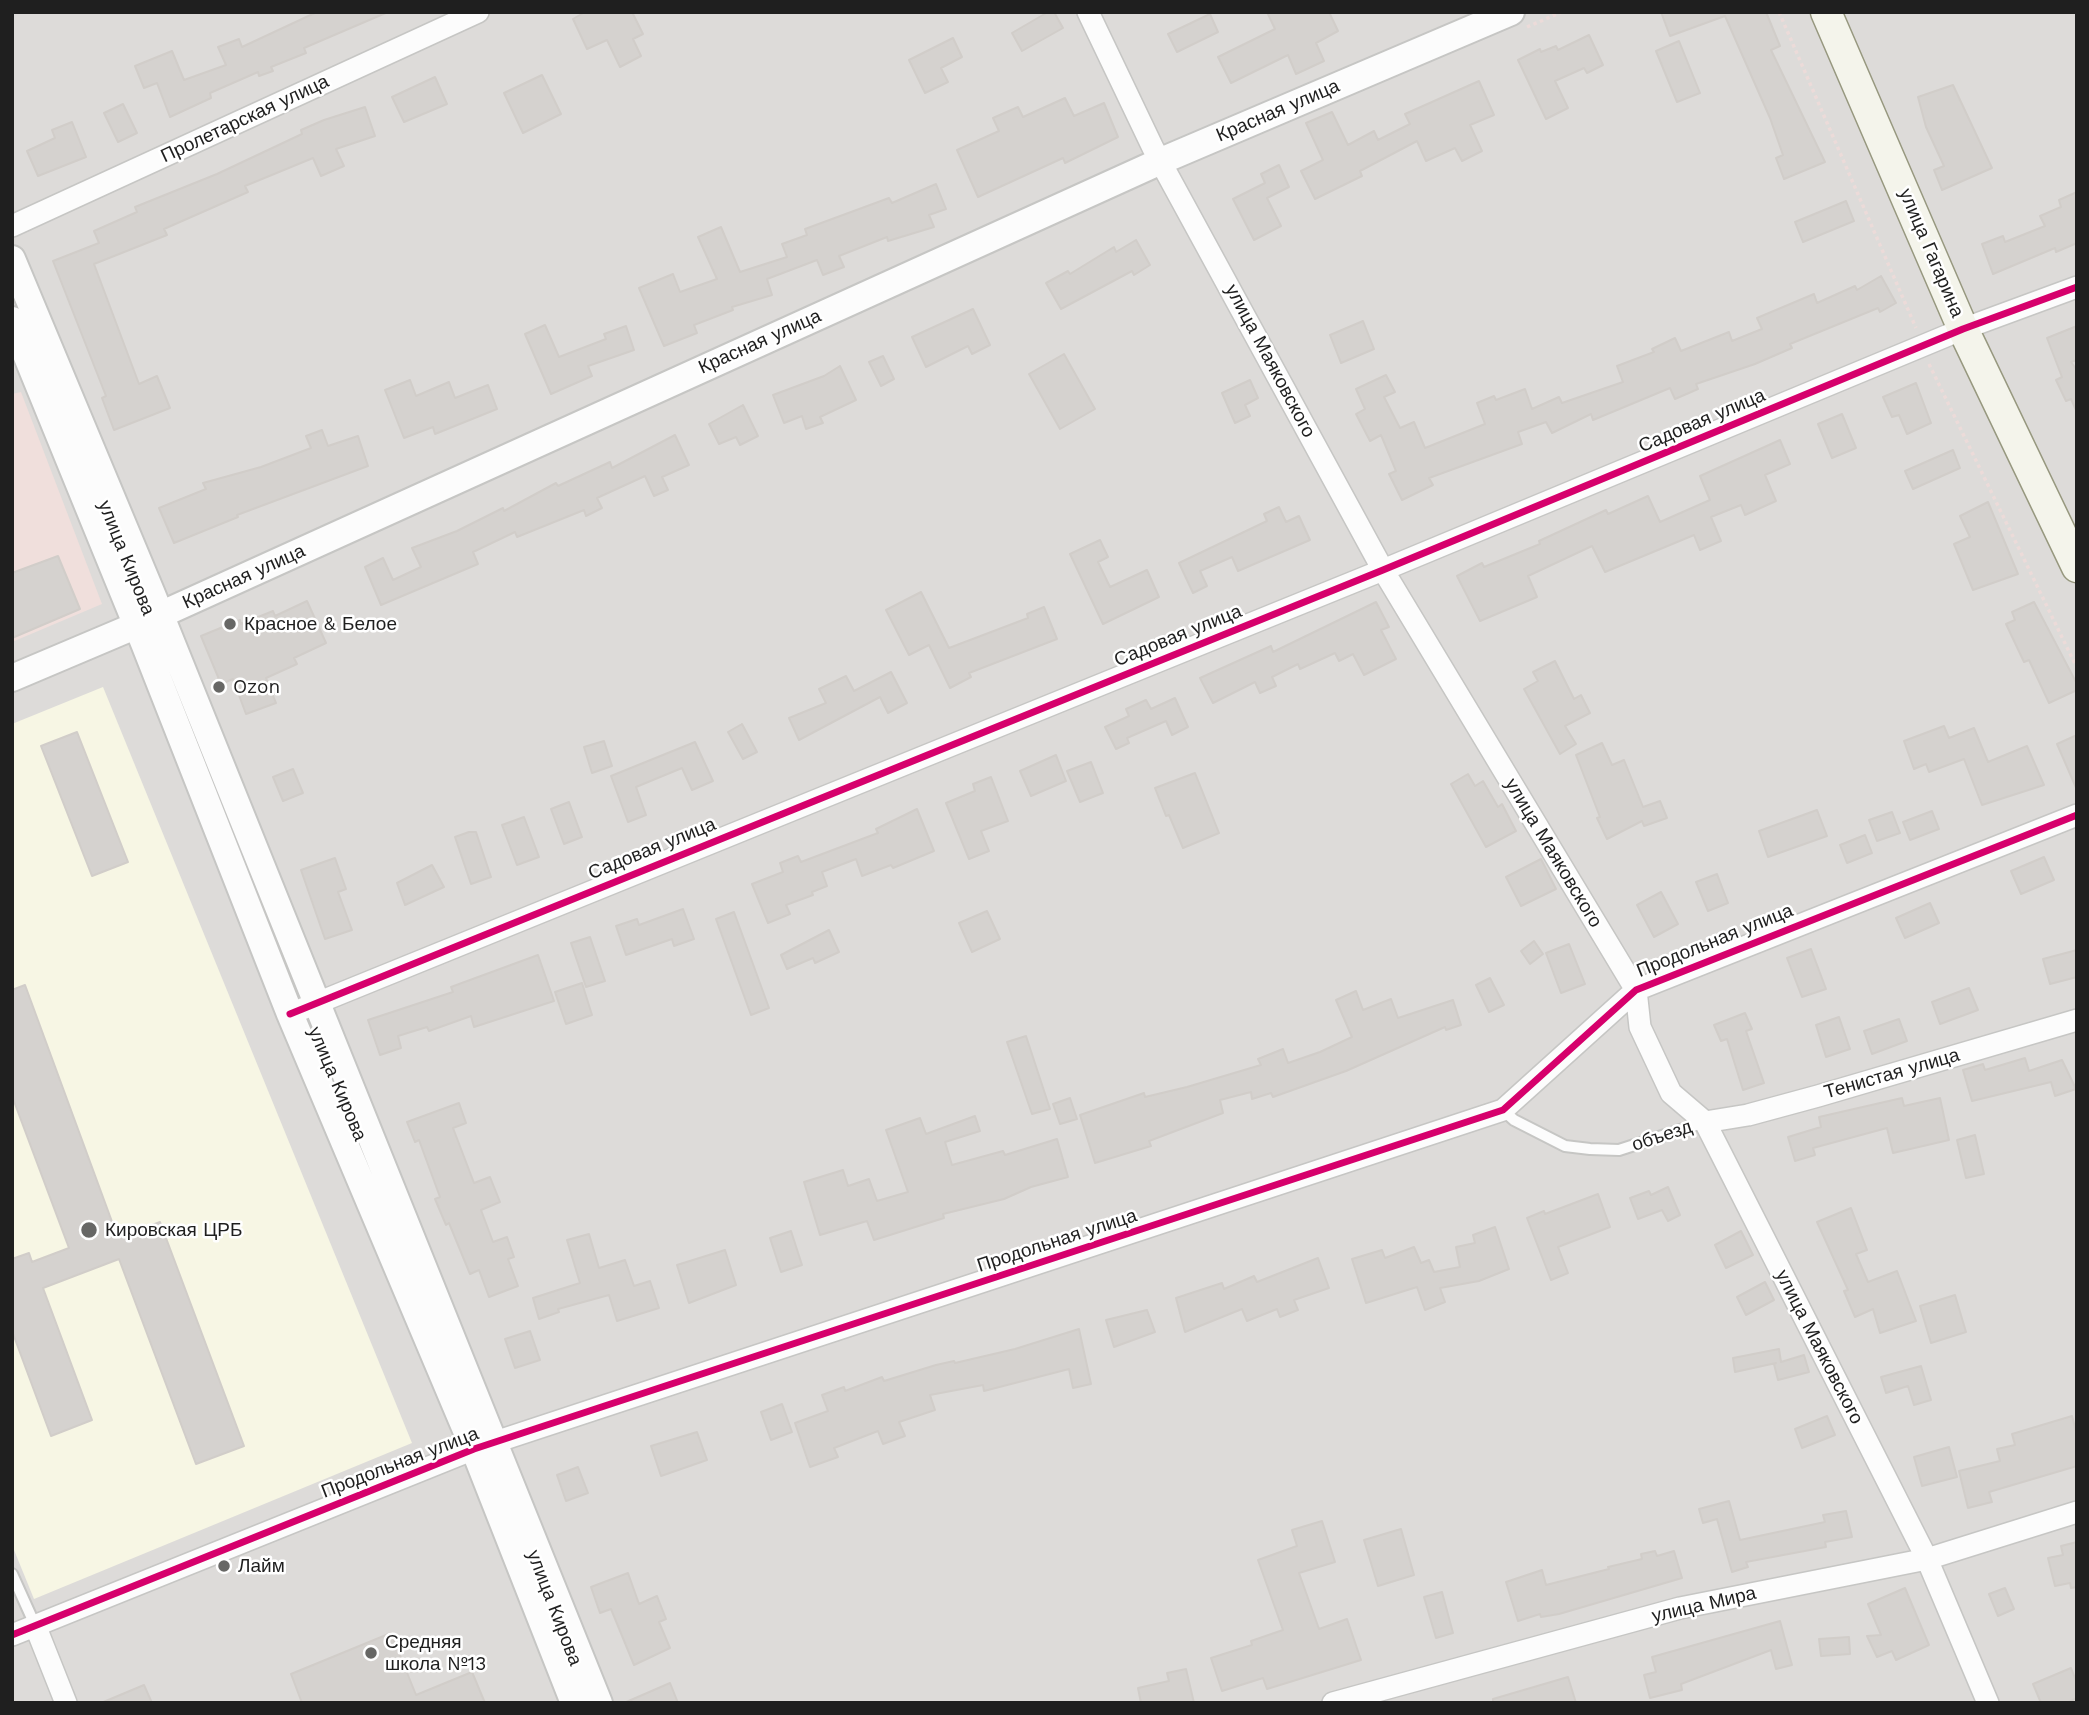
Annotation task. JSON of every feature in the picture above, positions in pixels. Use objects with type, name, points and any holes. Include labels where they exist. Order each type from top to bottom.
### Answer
[{"type":"main road","name":"улица Гагарина","points":[[1826,12],[1963,329],[2077,567]]},
{"type":"street","name":"Пролетарская улица","points":[[12,226],[478,12]]},
{"type":"street","name":"улица Маяковского","points":[[1088,12],[1161,161],[1383,570],[1636,989],[1640,1027],[1671,1093],[1705,1122],[1927,1559],[1988,1703]]},
{"type":"street","name":"Красная улица","points":[[12,678],[148,620],[1161,161],[1510,12]]},
{"type":"street","name":"улица Кирова","points":[[12,259],[148,620],[290,1014],[599,1703]]},
{"type":"street","name":"Садовая улица","points":[[290,1014],[1383,570],[1963,329],[2077,287]]},
{"type":"street","name":"улица Кирова","points":[[12,320],[148,620],[314,1003],[485,1446],[574,1703]]},
{"type":"street","name":"Продольная улица","points":[[12,1635],[485,1446],[1503,1110],[1636,989],[2077,816]]},
{"type":"street","name":"Тенистая улица","points":[[1705,1122],[1795,1103],[2077,1020]]},
{"type":"street","name":"улица Мира","points":[[1333,1703],[1680,1608],[1927,1559],[2077,1512]]},
{"type":"street","points":[[35,1625],[66,1703]]},
{"type":"lane","name":"объезд","points":[[1503,1110],[1514,1120],[1565,1146],[1590,1149],[1619,1150],[1705,1122]]},
{"type":"lane","points":[[12,1574],[35,1625]]},
{"type":"path","points":[[1779,12],[1906,300],[1923,346],[2077,668]]},
{"type":"shaded area","points":[[12,12],[2077,12],[2077,1703],[12,1703]]},
{"type":"shaded area","points":[[21,392],[102,604],[12,642],[12,394]]},
{"type":"shaded area","points":[[103,687],[412,1443],[34,1599],[12,1545],[12,724]]},
{"type":"building","points":[[317,12],[388,12],[304,48],[306,53],[271,67],[273,71],[259,76],[258,72],[210,93],[211,98],[170,117],[157,83],[144,88],[135,66],[172,51],[184,80],[226,65],[218,47],[239,39],[242,47]]},
{"type":"building","points":[[585,12],[632,12],[643,34],[633,39],[641,56],[620,67],[607,40],[587,49],[573,19]]},
{"type":"building","points":[[1048,12],[1054,12],[1063,28],[1022,51],[1012,33]]},
{"type":"building","points":[[1267,12],[1329,12],[1338,31],[1316,43],[1324,61],[1296,74],[1288,55],[1231,83],[1218,57],[1275,29]]},
{"type":"building","points":[[1661,12],[1766,12],[1780,46],[1771,50],[1825,162],[1784,179],[1776,158],[1783,155],[1770,118],[1725,16],[1670,36]]},
{"type":"building","points":[[1210,14],[1218,32],[1177,52],[1168,34]]},
{"type":"building","points":[[1589,35],[1603,65],[1587,73],[1584,68],[1555,81],[1568,108],[1546,119],[1518,60],[1540,49],[1541,52],[1556,46],[1558,50]]},
{"type":"building","points":[[953,38],[962,57],[941,68],[948,82],[925,93],[909,60]]},
{"type":"building","points":[[1679,41],[1700,93],[1677,102],[1656,51]]},
{"type":"building","points":[[542,75],[561,114],[523,133],[504,93]]},
{"type":"building","points":[[435,77],[447,104],[404,122],[392,97]]},
{"type":"building","points":[[1479,81],[1494,115],[1470,125],[1482,151],[1462,161],[1455,148],[1426,161],[1417,141],[1360,171],[1362,176],[1315,199],[1301,171],[1323,160],[1306,123],[1332,112],[1348,145],[1374,131],[1378,140],[1410,124],[1405,114]]},
{"type":"building","points":[[1953,85],[1992,168],[1942,190],[1934,170],[1944,166],[1926,127],[1918,97]]},
{"type":"building","points":[[1065,98],[1074,116],[1104,103],[1118,137],[1065,163],[1063,158],[978,197],[957,150],[999,131],[993,118],[1018,107],[1023,117]]},
{"type":"building","points":[[123,104],[137,133],[118,142],[104,113]]},
{"type":"building","points":[[365,107],[375,136],[336,149],[344,166],[321,176],[313,158],[245,186],[248,192],[164,229],[167,235],[94,264],[139,384],[157,376],[170,408],[114,430],[102,398],[106,396],[53,261],[99,243],[94,231],[137,212],[135,207],[217,174],[302,134],[301,130],[324,120]]},
{"type":"building","points":[[72,122],[86,157],[38,176],[27,151],[55,138],[52,130]]},
{"type":"building","points":[[1279,165],[1289,187],[1267,198],[1281,226],[1254,240],[1233,199],[1265,183],[1261,174]]},
{"type":"building","points":[[936,184],[946,209],[929,215],[934,227],[888,241],[887,237],[839,256],[844,267],[823,275],[817,260],[767,279],[772,295],[732,307],[733,310],[694,325],[697,333],[664,346],[639,288],[673,274],[680,292],[717,279],[698,237],[721,227],[740,272],[787,257],[782,244],[807,235],[805,229],[889,198],[892,203]]},
{"type":"building","points":[[2077,192],[2077,243],[2056,252],[2055,248],[1993,274],[1982,244],[2003,236],[2005,242],[2045,226],[2040,216],[2061,207],[2059,200]]},
{"type":"building","points":[[1846,201],[1854,221],[1803,242],[1795,222]]},
{"type":"building","points":[[1136,240],[1150,265],[1134,275],[1132,271],[1061,309],[1046,283],[1068,271],[1070,274],[1114,247],[1116,252]]},
{"type":"building","points":[[1881,276],[1896,303],[1880,312],[1878,308],[1790,344],[1792,348],[1696,384],[1698,389],[1675,399],[1670,388],[1593,420],[1591,414],[1552,433],[1546,422],[1518,432],[1522,444],[1429,478],[1433,485],[1402,500],[1389,474],[1396,471],[1381,435],[1370,441],[1356,414],[1365,409],[1356,389],[1386,375],[1395,392],[1384,397],[1400,428],[1414,422],[1425,448],[1485,424],[1477,403],[1494,396],[1496,400],[1525,389],[1532,409],[1559,397],[1562,403],[1623,382],[1617,366],[1654,352],[1652,349],[1675,338],[1681,351],[1729,332],[1732,341],[1762,329],[1757,318],[1814,294],[1817,303],[1855,286],[1857,290]]},
{"type":"building","points":[[973,309],[990,345],[972,354],[968,346],[926,367],[912,337]]},
{"type":"building","points":[[1363,321],[1374,349],[1341,363],[1330,335]]},
{"type":"building","points":[[545,325],[559,357],[606,339],[604,334],[626,326],[634,350],[588,366],[592,376],[551,394],[525,334]]},
{"type":"building","points":[[2077,326],[2077,360],[2071,362],[2077,370],[2076,410],[2071,399],[2066,401],[2056,380],[2062,377],[2047,338]]},
{"type":"building","points":[[1064,354],[1095,409],[1060,429],[1029,374]]},
{"type":"building","points":[[883,356],[894,379],[881,386],[869,362]]},
{"type":"building","points":[[840,366],[856,400],[820,417],[823,423],[806,429],[802,416],[784,423],[773,395],[824,376]]},
{"type":"building","points":[[410,380],[416,396],[449,382],[455,398],[488,385],[497,409],[435,434],[433,427],[404,438],[385,390]]},
{"type":"building","points":[[1250,380],[1258,398],[1245,405],[1250,416],[1235,423],[1222,393]]},
{"type":"building","points":[[1916,383],[1931,423],[1907,434],[1899,415],[1892,417],[1883,397]]},
{"type":"building","points":[[743,405],[758,436],[740,445],[736,437],[719,444],[709,424]]},
{"type":"building","points":[[1842,414],[1856,448],[1832,458],[1818,424]]},
{"type":"building","points":[[322,430],[328,446],[358,436],[368,466],[237,515],[238,517],[174,543],[159,508],[206,489],[203,483],[261,467],[311,448],[306,436]]},
{"type":"building","points":[[675,435],[689,465],[662,477],[668,490],[654,496],[645,476],[597,498],[602,508],[586,516],[584,510],[517,537],[515,532],[473,552],[478,564],[381,605],[365,567],[383,558],[393,580],[421,567],[412,548],[457,531],[503,508],[504,511],[556,483],[558,486],[610,462],[612,468]]},
{"type":"building","points":[[1780,440],[1790,464],[1765,475],[1776,501],[1745,515],[1741,505],[1711,517],[1721,541],[1700,550],[1694,535],[1605,572],[1592,546],[1528,576],[1537,597],[1480,621],[1457,576],[1482,563],[1484,567],[1540,544],[1539,541],[1606,510],[1608,514],[1648,496],[1660,522],[1710,500],[1700,476]]},
{"type":"building","points":[[1953,450],[1960,468],[1913,489],[1905,471]]},
{"type":"building","points":[[1988,502],[2018,574],[1973,590],[1954,544],[1970,537],[1960,516]]},
{"type":"building","points":[[1279,507],[1286,522],[1299,516],[1310,540],[1238,571],[1232,557],[1200,571],[1207,586],[1193,593],[1179,563],[1267,521],[1264,514]]},
{"type":"building","points":[[1100,540],[1108,557],[1098,562],[1110,587],[1147,570],[1159,597],[1103,624],[1070,554]]},
{"type":"building","points":[[58,556],[80,609],[12,638],[12,573]]},
{"type":"building","points":[[921,592],[949,648],[1028,618],[1027,614],[1044,607],[1057,639],[969,673],[971,677],[950,688],[929,645],[909,655],[886,610]]},
{"type":"building","points":[[307,601],[326,643],[294,658],[297,664],[266,678],[276,703],[246,714],[233,679],[221,684],[201,636],[240,620],[241,624],[273,611],[275,616]]},
{"type":"building","points":[[1376,602],[1389,627],[1381,630],[1396,659],[1364,675],[1353,654],[1339,661],[1335,653],[1300,669],[1298,664],[1272,677],[1276,686],[1260,693],[1255,682],[1213,703],[1200,678],[1271,646],[1273,652]]},
{"type":"building","points":[[2034,602],[2077,684],[2077,690],[2049,703],[2029,660],[2024,662],[2006,624],[2015,620],[2012,612]]},
{"type":"building","points":[[1555,661],[1574,699],[1581,695],[1590,713],[1565,726],[1576,744],[1560,754],[1524,689],[1538,681],[1533,672]]},
{"type":"building","points":[[891,672],[907,703],[888,713],[880,697],[799,740],[789,718],[826,703],[819,689],[846,676],[854,691]]},
{"type":"building","points":[[1175,698],[1188,727],[1172,735],[1166,721],[1127,738],[1129,743],[1116,749],[1105,727],[1129,716],[1126,709],[1146,700],[1151,709]]},
{"type":"building","points":[[742,724],[757,752],[743,759],[728,732]]},
{"type":"building","points":[[1944,726],[1949,738],[1974,728],[1988,762],[2027,746],[2044,785],[1982,805],[1964,759],[1929,772],[1926,764],[1914,769],[1904,741]]},
{"type":"building","points":[[77,732],[128,862],[92,876],[41,746]]},
{"type":"building","points":[[2077,735],[2077,790],[2057,744]]},
{"type":"building","points":[[604,741],[612,766],[592,773],[584,747]]},
{"type":"building","points":[[695,742],[713,781],[692,790],[682,768],[636,787],[646,815],[628,822],[611,776]]},
{"type":"building","points":[[1602,743],[1612,765],[1624,760],[1643,807],[1660,801],[1667,818],[1644,826],[1642,821],[1607,839],[1597,818],[1600,817],[1576,755]]},
{"type":"building","points":[[1056,755],[1066,781],[1031,796],[1020,771]]},
{"type":"building","points":[[1091,762],[1103,793],[1080,802],[1067,771]]},
{"type":"building","points":[[293,769],[303,793],[283,801],[273,777]]},
{"type":"building","points":[[1195,773],[1219,833],[1183,848],[1155,788]]},
{"type":"building","points":[[1468,774],[1475,786],[1483,781],[1498,807],[1502,804],[1516,831],[1486,847],[1451,784]]},
{"type":"building","points":[[991,777],[1008,821],[981,831],[989,851],[969,859],[946,803],[975,791],[973,784]]},
{"type":"building","points":[[569,802],[582,837],[564,844],[551,809]]},
{"type":"building","points":[[917,809],[934,851],[893,868],[891,865],[862,876],[856,859],[822,872],[827,886],[812,892],[813,895],[786,905],[790,914],[768,923],[752,884],[783,872],[780,863],[798,856],[801,862],[878,833],[876,829]]},
{"type":"building","points":[[1817,810],[1827,836],[1768,857],[1759,831]]},
{"type":"building","points":[[1932,811],[1939,829],[1910,840],[1903,822]]},
{"type":"building","points":[[1892,812],[1900,833],[1877,841],[1869,820]]},
{"type":"building","points":[[524,817],[539,857],[517,865],[502,825]]},
{"type":"building","points":[[476,832],[491,877],[471,884],[455,837]]},
{"type":"building","points":[[1865,835],[1872,853],[1847,863],[1840,845]]},
{"type":"building","points":[[2044,857],[2054,880],[2021,894],[2011,871]]},
{"type":"building","points":[[335,858],[346,889],[338,892],[352,930],[325,939],[301,870]]},
{"type":"building","points":[[1541,859],[1556,889],[1521,906],[1506,877]]},
{"type":"building","points":[[432,865],[444,887],[405,905],[397,883]]},
{"type":"building","points":[[1717,874],[1728,903],[1708,911],[1696,882]]},
{"type":"building","points":[[1661,892],[1678,924],[1654,937],[1637,905]]},
{"type":"building","points":[[1930,903],[1939,923],[1905,938],[1896,918]]},
{"type":"building","points":[[683,909],[694,939],[674,946],[672,939],[626,955],[616,926],[637,919],[639,925]]},
{"type":"building","points":[[987,911],[1000,939],[972,952],[959,923]]},
{"type":"building","points":[[734,912],[769,1008],[751,1015],[716,919]]},
{"type":"building","points":[[829,930],[839,952],[815,963],[813,958],[787,969],[781,955]]},
{"type":"building","points":[[590,937],[605,981],[586,987],[571,943]]},
{"type":"building","points":[[1534,941],[1543,954],[1530,964],[1521,951]]},
{"type":"building","points":[[1569,944],[1585,984],[1561,993],[1546,953]]},
{"type":"building","points":[[1811,949],[1826,989],[1802,997],[1787,958]]},
{"type":"building","points":[[2077,950],[2077,977],[2050,984],[2043,959]]},
{"type":"building","points":[[538,955],[554,1001],[474,1027],[471,1016],[429,1031],[427,1027],[398,1036],[401,1048],[380,1055],[368,1020],[453,992],[451,987]]},
{"type":"building","points":[[1490,978],[1504,1005],[1489,1012],[1476,985]]},
{"type":"building","points":[[582,983],[592,1015],[566,1024],[555,992]]},
{"type":"building","name":"Кировская ЦРБ","points":[[25,985],[118,1238],[160,1222],[244,1446],[196,1464],[119,1259],[43,1288],[92,1420],[51,1436],[12,1331],[12,1259],[29,1253],[32,1262],[69,1248],[12,1096],[12,990]]},
{"type":"building","points":[[1969,988],[1978,1010],[1940,1024],[1932,1002]]},
{"type":"building","points":[[1356,991],[1363,1010],[1391,999],[1398,1018],[1453,1000],[1461,1025],[1446,1030],[1445,1027],[1346,1071],[1273,1097],[1271,1093],[1252,1099],[1251,1092],[1220,1100],[1223,1113],[1149,1141],[1151,1146],[1095,1163],[1080,1115],[1144,1093],[1145,1097],[1187,1087],[1261,1065],[1258,1059],[1283,1049],[1288,1063],[1320,1052],[1352,1037],[1336,1000]]},
{"type":"building","points":[[1745,1013],[1752,1029],[1746,1031],[1764,1083],[1743,1090],[1727,1039],[1721,1041],[1714,1025]]},
{"type":"building","points":[[1839,1017],[1850,1049],[1826,1057],[1816,1025]]},
{"type":"building","points":[[1899,1019],[1907,1041],[1872,1054],[1864,1031]]},
{"type":"building","points":[[1026,1036],[1050,1109],[1032,1114],[1007,1042]]},
{"type":"building","points":[[2025,1058],[2029,1071],[2062,1060],[2076,1089],[2055,1096],[2051,1082],[1972,1101],[1963,1070],[1983,1064],[1985,1070]]},
{"type":"building","points":[[1070,1098],[1077,1119],[1060,1124],[1053,1104]]},
{"type":"building","points":[[1902,1098],[1904,1106],[1940,1098],[1949,1140],[1893,1153],[1887,1128],[1813,1148],[1815,1155],[1795,1161],[1788,1137],[1821,1127],[1819,1117]]},
{"type":"building","points":[[459,1103],[466,1123],[453,1128],[474,1183],[490,1177],[500,1202],[481,1210],[493,1242],[507,1237],[514,1257],[508,1259],[518,1286],[489,1297],[479,1270],[470,1274],[449,1223],[446,1225],[435,1199],[440,1197],[419,1140],[415,1142],[407,1122]]},
{"type":"building","points":[[975,1116],[980,1131],[945,1142],[952,1165],[1003,1151],[1005,1155],[1057,1139],[1068,1177],[1031,1187],[1004,1199],[943,1214],[944,1218],[874,1240],[867,1221],[820,1235],[804,1182],[843,1170],[848,1186],[869,1179],[877,1201],[908,1192],[886,1130],[920,1118],[926,1134]]},
{"type":"building","points":[[1975,1135],[1984,1174],[1966,1178],[1957,1140]]},
{"type":"building","points":[[1668,1187],[1680,1215],[1668,1221],[1662,1210],[1638,1219],[1630,1198],[1649,1191],[1651,1195]]},
{"type":"building","points":[[1598,1194],[1610,1227],[1558,1247],[1568,1273],[1551,1280],[1527,1218]]},
{"type":"building","points":[[1851,1208],[1867,1250],[1856,1254],[1868,1282],[1897,1271],[1916,1321],[1880,1333],[1873,1309],[1855,1317],[1844,1291],[1848,1290],[1817,1222]]},
{"type":"building","points":[[1495,1227],[1509,1269],[1479,1281],[1440,1288],[1445,1302],[1425,1310],[1417,1287],[1366,1303],[1352,1259],[1382,1250],[1385,1258],[1414,1247],[1421,1263],[1429,1260],[1434,1272],[1460,1267],[1456,1247],[1475,1243],[1473,1235]]},
{"type":"building","points":[[791,1231],[802,1265],[781,1272],[770,1238]]},
{"type":"building","points":[[1741,1231],[1753,1255],[1726,1268],[1715,1245]]},
{"type":"building","points":[[589,1234],[599,1268],[625,1260],[634,1286],[650,1281],[659,1308],[617,1321],[609,1295],[558,1309],[559,1312],[539,1319],[533,1298],[580,1283],[567,1240]]},
{"type":"building","points":[[725,1250],[736,1285],[689,1303],[677,1265]]},
{"type":"building","points":[[1318,1258],[1329,1288],[1294,1300],[1298,1310],[1280,1317],[1277,1309],[1247,1321],[1242,1309],[1185,1332],[1176,1298],[1222,1283],[1224,1289],[1254,1276],[1257,1282]]},
{"type":"building","points":[[1765,1282],[1774,1300],[1746,1315],[1737,1297]]},
{"type":"building","points":[[1955,1295],[1966,1332],[1931,1343],[1920,1306]]},
{"type":"building","points":[[1147,1310],[1155,1332],[1114,1347],[1106,1320]]},
{"type":"building","points":[[1079,1329],[1091,1384],[1073,1388],[1069,1369],[984,1391],[983,1385],[930,1395],[935,1410],[899,1422],[905,1436],[883,1444],[878,1431],[834,1448],[838,1457],[810,1467],[795,1423],[828,1411],[822,1395],[844,1387],[845,1391],[882,1377],[884,1381],[936,1365],[1015,1349]]},
{"type":"building","points":[[530,1331],[540,1360],[515,1368],[505,1339]]},
{"type":"building","points":[[1779,1349],[1781,1362],[1804,1355],[1809,1372],[1778,1380],[1774,1364],[1776,1363],[1735,1372],[1733,1358]]},
{"type":"building","points":[[1921,1366],[1931,1400],[1914,1405],[1908,1386],[1886,1393],[1881,1377]]},
{"type":"building","points":[[782,1404],[792,1432],[771,1440],[761,1412]]},
{"type":"building","points":[[1827,1416],[1835,1435],[1802,1448],[1795,1429]]},
{"type":"building","points":[[2072,1416],[2077,1435],[2077,1466],[1989,1492],[1992,1502],[1968,1508],[1959,1471],[2000,1461],[1997,1449],[2015,1445],[2012,1434]]},
{"type":"building","points":[[697,1432],[707,1460],[661,1476],[651,1446]]},
{"type":"building","points":[[1949,1447],[1957,1477],[1922,1486],[1914,1457]]},
{"type":"building","points":[[578,1467],[588,1493],[566,1501],[557,1475]]},
{"type":"building","points":[[1729,1501],[1740,1540],[1825,1522],[1823,1515],[1846,1511],[1852,1537],[1825,1542],[1826,1547],[1746,1562],[1748,1567],[1732,1572],[1717,1519],[1703,1523],[1699,1509]]},
{"type":"building","points":[[1322,1521],[1335,1562],[1299,1573],[1319,1629],[1347,1619],[1361,1660],[1267,1689],[1263,1678],[1222,1691],[1211,1658],[1252,1645],[1251,1641],[1283,1630],[1258,1560],[1297,1546],[1292,1530]]},
{"type":"building","points":[[1401,1529],[1414,1575],[1378,1586],[1364,1540]]},
{"type":"building","points":[[2077,1542],[2077,1587],[2071,1588],[2070,1583],[2055,1586],[2048,1558],[2063,1555],[2061,1546]]},
{"type":"building","points":[[1655,1551],[1657,1556],[1674,1551],[1682,1578],[1559,1614],[1541,1617],[1540,1614],[1518,1621],[1506,1582],[1542,1570],[1546,1585],[1642,1559],[1641,1554]]},
{"type":"building","points":[[628,1573],[639,1604],[657,1596],[666,1619],[659,1622],[670,1648],[634,1665],[611,1609],[600,1613],[591,1587]]},
{"type":"building","points":[[1905,1588],[1929,1645],[1896,1660],[1892,1651],[1877,1657],[1867,1636],[1881,1635],[1868,1604]]},
{"type":"building","points":[[2005,1588],[2014,1609],[1998,1616],[1989,1594]]},
{"type":"building","points":[[1442,1592],[1453,1633],[1436,1638],[1424,1597]]},
{"type":"building","points":[[1780,1621],[1792,1665],[1776,1669],[1771,1650],[1681,1684],[1682,1690],[1650,1698],[1644,1675],[1656,1672],[1652,1657]]},
{"type":"building","name":"Средняя школа №13","points":[[391,1633],[416,1695],[472,1672],[485,1703],[302,1703],[291,1674]]},
{"type":"building","points":[[1849,1637],[1850,1654],[1821,1656],[1819,1639]]},
{"type":"building","points":[[2071,1668],[2077,1683],[2077,1698],[2067,1703],[2041,1703],[2033,1684]]},
{"type":"building","points":[[1186,1669],[1194,1703],[1141,1703],[1138,1688],[1169,1681],[1167,1673]]},
{"type":"building","points":[[1568,1677],[1576,1703],[1493,1703],[1493,1699]]},
{"type":"building","points":[[670,1683],[678,1703],[624,1703]]},
{"type":"building","points":[[144,1685],[152,1703],[101,1703]]},
{"type":"cycle path","points":[[290,1014],[1383,570],[1963,329],[2077,287]]},
{"type":"cycle path","points":[[12,1635],[474,1449],[1503,1110],[1636,990],[2077,815]]},
{"type":"place","name":"Красное & Белое","points":[[230,624]]},
{"type":"place","name":"Ozon","points":[[219,687]]},
{"type":"place","name":"Кировская ЦРБ","points":[[89,1230]]},
{"type":"place","name":"Лайм","points":[[224,1566]]},
{"type":"place","name":"Средняя школа №13","points":[[371,1653]]}]
